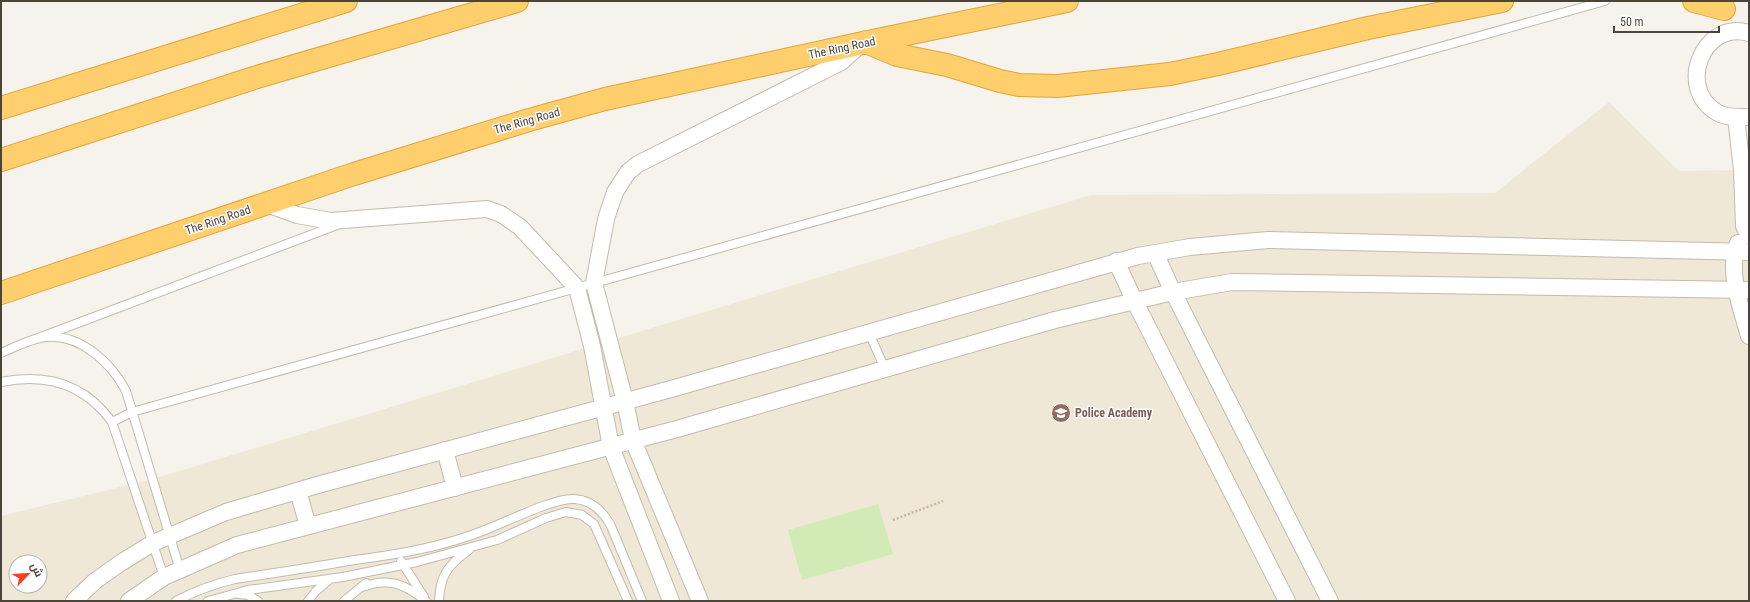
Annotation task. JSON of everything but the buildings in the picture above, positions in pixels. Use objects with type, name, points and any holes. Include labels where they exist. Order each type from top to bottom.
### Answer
[{"type":"highway","points":[[1,108],[346,1]]},
{"type":"highway","points":[[1,160],[257,77],[517,1]]},
{"type":"highway","name":"The Ring Road","points":[[1,293],[454,142],[598,101],[1067,1]]},
{"type":"highway","points":[[865,43],[897,55],[947,65],[1000,81],[1019,85],[1057,86],[1170,74],[1368,28],[1502,1]]},
{"type":"highway","points":[[1694,1],[1724,5]]},
{"type":"street","points":[[1723,35],[1724,5]]},
{"type":"street","points":[[1749,33],[1734,32],[1723,35],[1707,46],[1697,63],[1696,83],[1704,101],[1719,114],[1743,117],[1742,170],[1747,231],[1742,252],[1742,290],[1749,336]]},
{"type":"street","points":[[700,601],[633,440],[625,401],[594,283],[606,219],[615,192],[628,172],[638,164],[841,62],[865,43]]},
{"type":"street","points":[[267,204],[286,212],[313,219],[331,221],[487,209],[501,214],[520,227],[577,288],[592,346],[611,447],[672,601]]},
{"type":"street","points":[[74,601],[111,570],[153,543],[226,512],[869,333],[1116,261],[1190,247],[1268,240],[1742,252]]},
{"type":"street","points":[[1155,253],[1173,292],[1330,601]]},
{"type":"street","points":[[1116,261],[1134,300],[1287,601]]},
{"type":"street","points":[[129,601],[164,577],[237,545],[611,447],[1055,320],[1134,300],[1173,292],[1232,282],[1742,290]]},
{"type":"street","points":[[445,450],[454,488]]},
{"type":"street","points":[[298,491],[308,526]]},
{"type":"lane","points":[[112,422],[132,412],[1604,1]]},
{"type":"lane","points":[[1,353],[351,219]]},
{"type":"lane","points":[[869,333],[885,369]]},
{"type":"lane","points":[[33,340],[47,337],[59,337],[86,348],[99,356],[112,368],[119,378],[126,391],[180,570]]},
{"type":"lane","points":[[1,382],[33,378],[51,380],[66,384],[93,400],[112,422],[164,577]]},
{"type":"lane","points":[[176,601],[195,591],[234,579],[397,554],[450,542],[482,531],[553,502],[574,499],[591,504],[605,515],[642,601]]},
{"type":"lane","points":[[208,601],[233,594],[331,579],[386,568],[475,547],[497,540],[555,514],[566,512],[582,515],[594,524],[600,533],[628,601]]},
{"type":"lane","points":[[440,601],[440,587],[443,576],[459,557],[475,547]]},
{"type":"lane","points":[[397,554],[426,601]]},
{"type":"lane","points":[[344,601],[386,568]]},
{"type":"lane","points":[[308,601],[316,591],[331,579]]},
{"type":"lane","points":[[362,587],[376,582],[394,582],[406,587],[426,601]]},
{"type":"lane","points":[[233,594],[248,595],[258,601]]},
{"type":"path","points":[[893,520],[943,501]]},
{"type":"shaded area","name":"Police Academy","points":[[1609,102],[1679,171],[1749,170],[1749,601],[1,601],[1,516],[153,479],[1091,195],[1495,193]]},
{"type":"green space","points":[[878,504],[893,554],[802,580],[788,530]]},
{"type":"place","name":"Police Academy","points":[[1061,413]]}]
